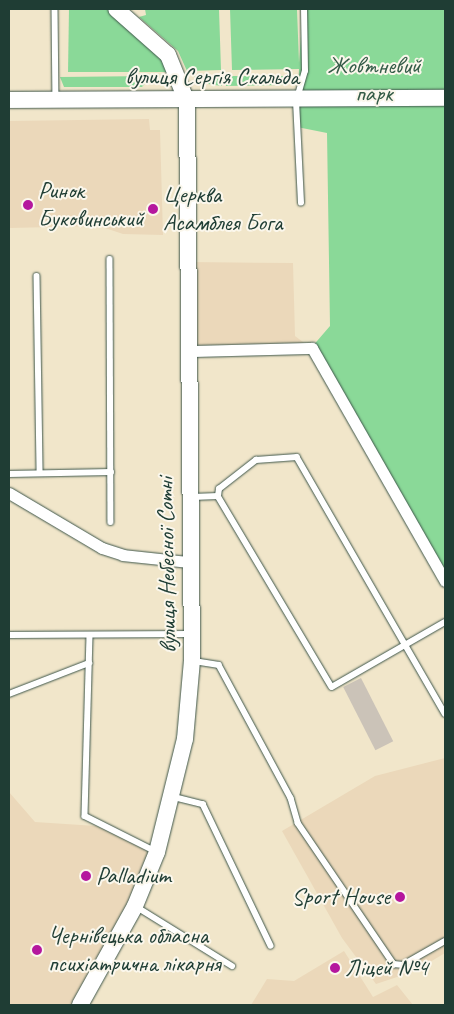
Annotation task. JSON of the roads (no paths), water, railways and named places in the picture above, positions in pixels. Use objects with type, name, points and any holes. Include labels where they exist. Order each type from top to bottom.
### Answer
[{"type":"street","points":[[116,9],[168,55],[187,102]]},
{"type":"street","name":"вулиця Сергія Скальда","points":[[9,100],[296,102],[445,98]]},
{"type":"street","name":"вулиця Небесної Сотні","points":[[80,1005],[135,906],[157,852],[174,797],[186,739],[192,661],[188,562],[190,497],[187,102]]},
{"type":"street","points":[[189,351],[312,348],[445,581]]},
{"type":"street","points":[[9,493],[102,548],[123,555],[188,562]]},
{"type":"lane","points":[[55,9],[56,99]]},
{"type":"lane","points":[[301,203],[296,102],[305,70],[304,9]]},
{"type":"lane","points":[[110,258],[111,522]]},
{"type":"lane","points":[[37,276],[40,470]]},
{"type":"lane","points":[[445,622],[406,646],[332,687],[218,496],[219,489],[256,460],[297,457],[406,646],[445,713]]},
{"type":"lane","points":[[9,474],[40,470],[112,472]]},
{"type":"lane","points":[[190,497],[218,496]]},
{"type":"lane","points":[[9,635],[191,634]]},
{"type":"lane","points":[[90,636],[85,816],[157,852]]},
{"type":"lane","points":[[192,661],[219,665],[291,798],[298,823],[394,964],[403,965],[445,941]]},
{"type":"lane","points":[[9,694],[89,663]]},
{"type":"lane","points":[[174,797],[203,804],[272,946]]},
{"type":"lane","points":[[135,906],[232,966]]},
{"type":"place","name":"Ринок Буковинський","points":[[28,205]]},
{"type":"place","name":"Церква Асамблея Бога","points":[[153,209]]},
{"type":"place","name":"Palladium","points":[[86,876]]},
{"type":"place","name":"Sport House","points":[[400,897]]},
{"type":"place","name":"Чернівецька обласна психіатрична лікарня","points":[[37,950]]},
{"type":"place","name":"Ліцей №4","points":[[335,968]]},
{"type":"park label","name":"Жовтневий парк","points":[[374,80]]}]
